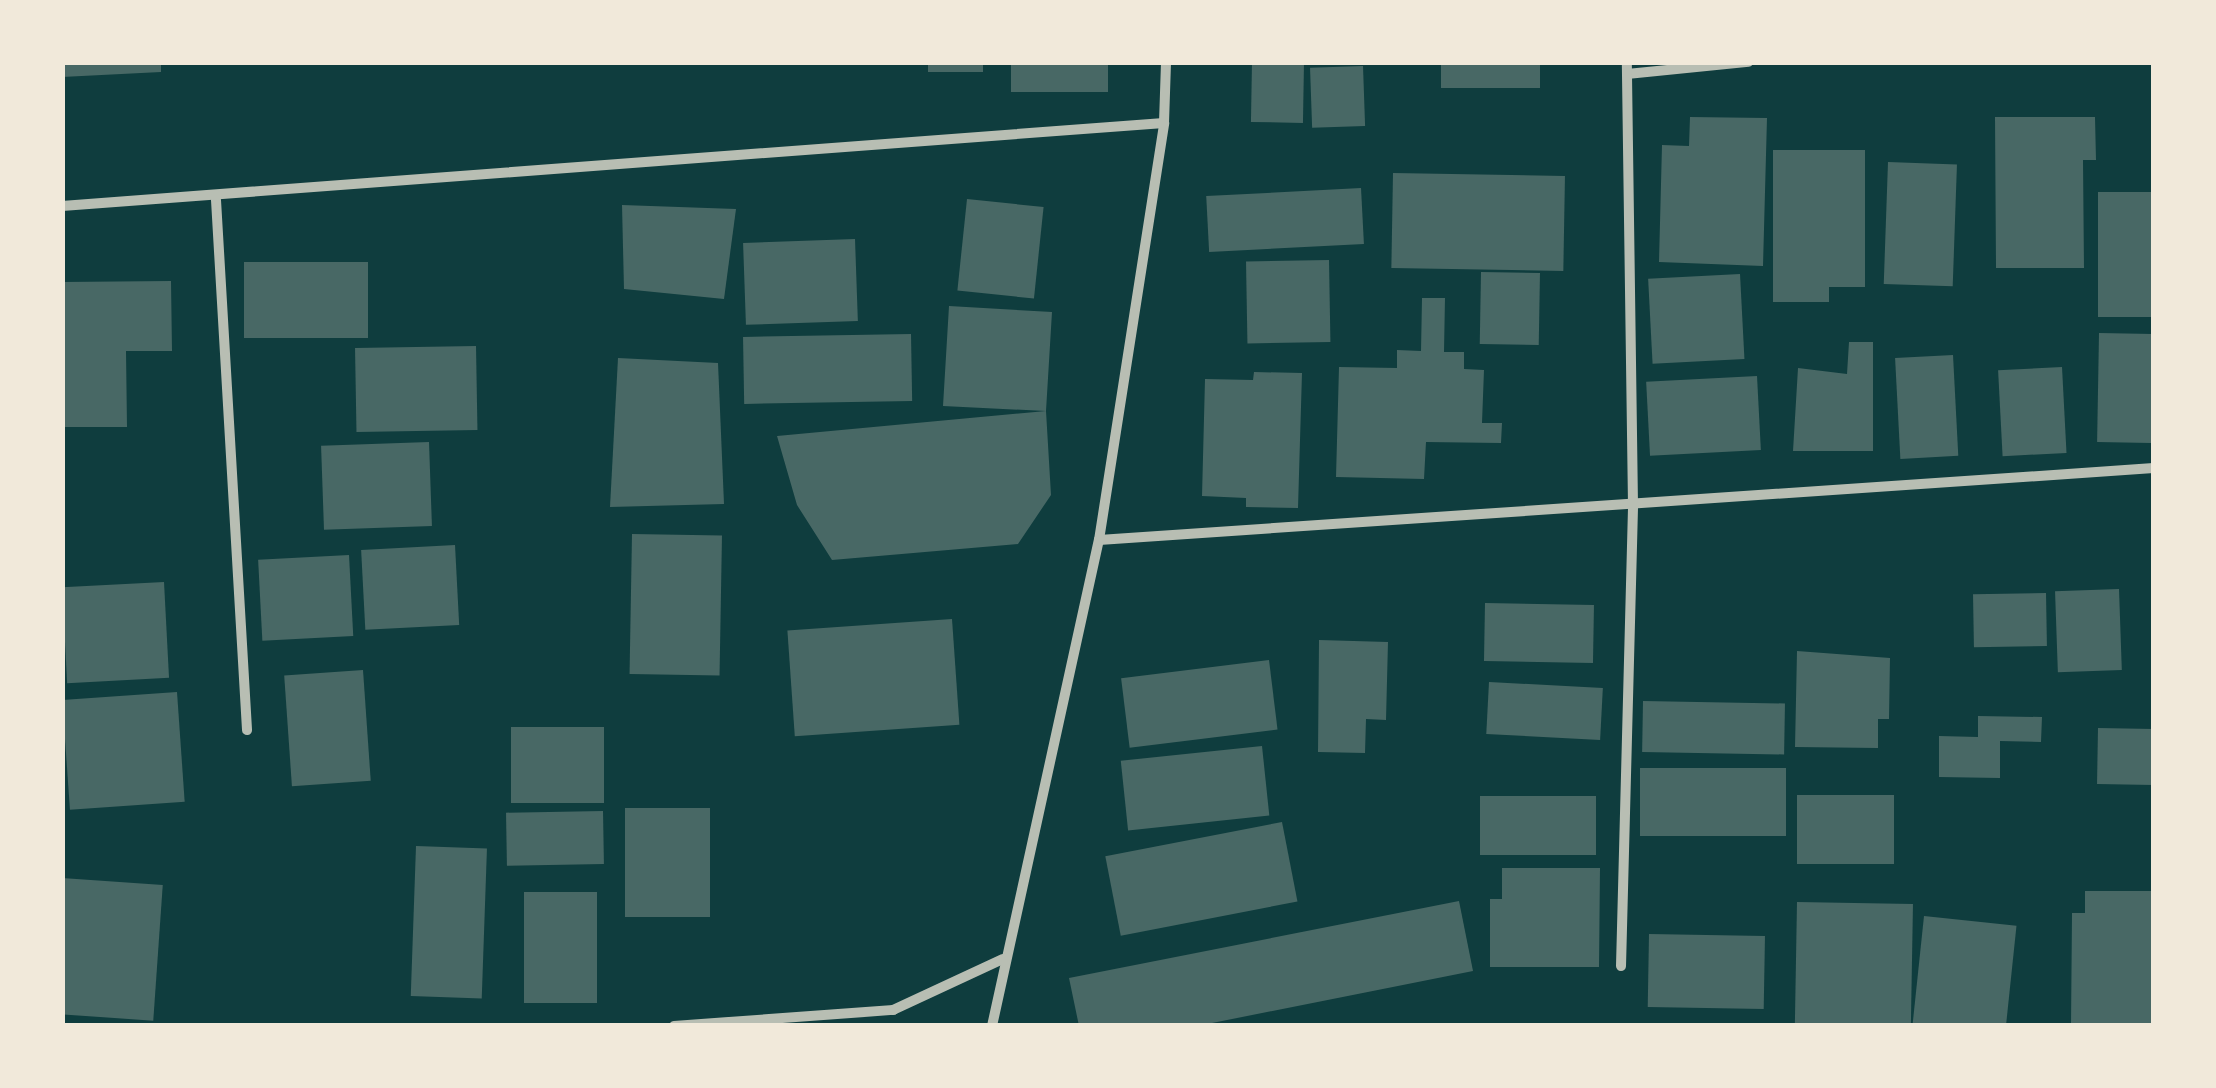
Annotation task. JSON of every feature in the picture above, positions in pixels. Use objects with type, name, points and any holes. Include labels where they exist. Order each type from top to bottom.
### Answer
[{"type":"street","points":[[992,1026],[1003,959],[1099,540],[1164,123],[1166,62]]},
{"type":"street","points":[[1621,966],[1633,505],[1627,68],[1748,62]]},
{"type":"street","points":[[62,206],[216,200],[1164,123]]},
{"type":"street","points":[[216,200],[246,730]]},
{"type":"street","points":[[1099,540],[2154,468]]},
{"type":"street","points":[[674,1026],[893,1010],[1003,959]]},
{"type":"building","points":[[62,62],[161,62],[161,72],[62,77]]},
{"type":"building","points":[[928,62],[983,62],[983,72],[928,72]]},
{"type":"building","points":[[1011,62],[1108,62],[1108,92],[1011,92]]},
{"type":"building","points":[[1252,62],[1304,63],[1303,123],[1251,122]]},
{"type":"building","points":[[1441,62],[1540,62],[1540,88],[1441,88]]},
{"type":"building","points":[[1363,66],[1365,126],[1312,128],[1310,68]]},
{"type":"building","points":[[1690,117],[1767,118],[1763,266],[1659,262],[1662,145],[1689,146]]},
{"type":"building","points":[[1995,117],[2095,117],[2096,160],[2083,160],[2084,268],[1996,268]]},
{"type":"building","points":[[1773,150],[1865,150],[1865,287],[1829,287],[1829,302],[1773,302]]},
{"type":"building","points":[[1888,162],[1957,164],[1953,286],[1884,284]]},
{"type":"building","points":[[1393,173],[1565,176],[1563,271],[1391,268]]},
{"type":"building","points":[[1361,188],[1364,244],[1209,252],[1206,196]]},
{"type":"building","points":[[2098,192],[2154,192],[2154,317],[2098,317]]},
{"type":"building","points":[[967,199],[1044,207],[1034,299],[957,290]]},
{"type":"building","points":[[622,205],[736,209],[724,299],[624,289]]},
{"type":"building","points":[[855,239],[858,321],[746,325],[743,243]]},
{"type":"building","points":[[1329,260],[1330,342],[1247,343],[1246,261]]},
{"type":"building","points":[[244,262],[368,262],[368,338],[244,338]]},
{"type":"building","points":[[1481,272],[1540,273],[1539,345],[1480,344]]},
{"type":"building","points":[[1740,274],[1744,359],[1653,364],[1648,279]]},
{"type":"building","points":[[171,281],[172,351],[126,351],[127,427],[62,427],[62,282]]},
{"type":"building","points":[[1422,298],[1445,298],[1444,352],[1464,352],[1464,369],[1484,370],[1482,423],[1502,423],[1501,443],[1426,442],[1424,479],[1336,477],[1339,367],[1397,368],[1397,350],[1421,351]]},
{"type":"building","points":[[949,306],[1052,312],[1046,411],[943,406]]},
{"type":"building","points":[[2099,333],[2153,334],[2151,443],[2097,442]]},
{"type":"building","points":[[911,334],[912,401],[744,404],[743,337]]},
{"type":"building","points":[[1849,342],[1873,342],[1873,451],[1793,451],[1798,368],[1847,374]]},
{"type":"building","points":[[476,346],[477,430],[356,432],[355,348]]},
{"type":"building","points":[[1953,355],[1958,456],[1900,459],[1895,358]]},
{"type":"building","points":[[618,358],[718,363],[724,504],[610,507]]},
{"type":"building","points":[[2062,367],[2067,453],[2003,456],[1998,370]]},
{"type":"building","points":[[1254,372],[1302,373],[1298,508],[1246,507],[1246,498],[1202,496],[1205,379],[1253,380]]},
{"type":"building","points":[[1757,376],[1761,450],[1650,456],[1646,382]]},
{"type":"building","points":[[1046,411],[1051,495],[1018,544],[832,560],[797,505],[777,436]]},
{"type":"building","points":[[429,442],[432,526],[324,530],[321,446]]},
{"type":"building","points":[[632,534],[722,536],[720,676],[630,674]]},
{"type":"building","points":[[455,545],[459,625],[365,630],[361,550]]},
{"type":"building","points":[[349,555],[353,636],[262,641],[258,560]]},
{"type":"building","points":[[164,582],[169,678],[67,683],[62,587]]},
{"type":"building","points":[[2119,589],[2122,670],[2058,672],[2055,591]]},
{"type":"building","points":[[2046,593],[2047,646],[1974,647],[1973,594]]},
{"type":"building","points":[[1485,603],[1594,605],[1593,663],[1484,661]]},
{"type":"building","points":[[952,619],[959,725],[795,736],[787,631]]},
{"type":"building","points":[[1319,640],[1388,642],[1386,720],[1366,719],[1365,753],[1318,752]]},
{"type":"building","points":[[1797,651],[1890,658],[1889,719],[1878,719],[1878,748],[1795,747]]},
{"type":"building","points":[[1269,660],[1278,729],[1130,748],[1121,678]]},
{"type":"building","points":[[363,670],[371,781],[292,786],[284,676]]},
{"type":"building","points":[[1489,682],[1603,688],[1600,740],[1486,734]]},
{"type":"building","points":[[177,692],[185,802],[70,810],[62,700]]},
{"type":"building","points":[[1643,701],[1785,703],[1784,754],[1642,752]]},
{"type":"building","points":[[1978,716],[2042,717],[2041,742],[2000,741],[2000,778],[1939,777],[1939,736],[1978,737]]},
{"type":"building","points":[[511,727],[604,727],[604,803],[511,803]]},
{"type":"building","points":[[2098,728],[2154,729],[2153,785],[2097,784]]},
{"type":"building","points":[[1262,746],[1269,816],[1128,830],[1121,761]]},
{"type":"building","points":[[1640,768],[1786,768],[1786,836],[1640,836]]},
{"type":"building","points":[[1797,795],[1894,795],[1894,864],[1797,864]]},
{"type":"building","points":[[1480,796],[1596,796],[1596,855],[1480,855]]},
{"type":"building","points":[[625,808],[710,808],[710,917],[625,917]]},
{"type":"building","points":[[603,811],[604,864],[507,866],[506,813]]},
{"type":"building","points":[[1282,822],[1297,902],[1121,936],[1105,856]]},
{"type":"building","points":[[416,846],[487,848],[482,998],[411,996]]},
{"type":"building","points":[[1502,868],[1600,868],[1599,967],[1490,967],[1490,899],[1502,899]]},
{"type":"building","points":[[62,878],[163,885],[153,1021],[62,1014]]},
{"type":"building","points":[[2085,891],[2154,891],[2154,1026],[2071,1026],[2072,913],[2085,913]]},
{"type":"building","points":[[524,892],[597,892],[597,1003],[524,1003]]},
{"type":"building","points":[[1459,901],[1473,971],[1197,1026],[1079,1026],[1069,978]]},
{"type":"building","points":[[1797,902],[1913,904],[1911,1026],[1795,1026]]},
{"type":"building","points":[[1924,916],[2016,926],[2006,1026],[1913,1025]]},
{"type":"building","points":[[1649,934],[1765,936],[1764,1009],[1648,1007]]}]
